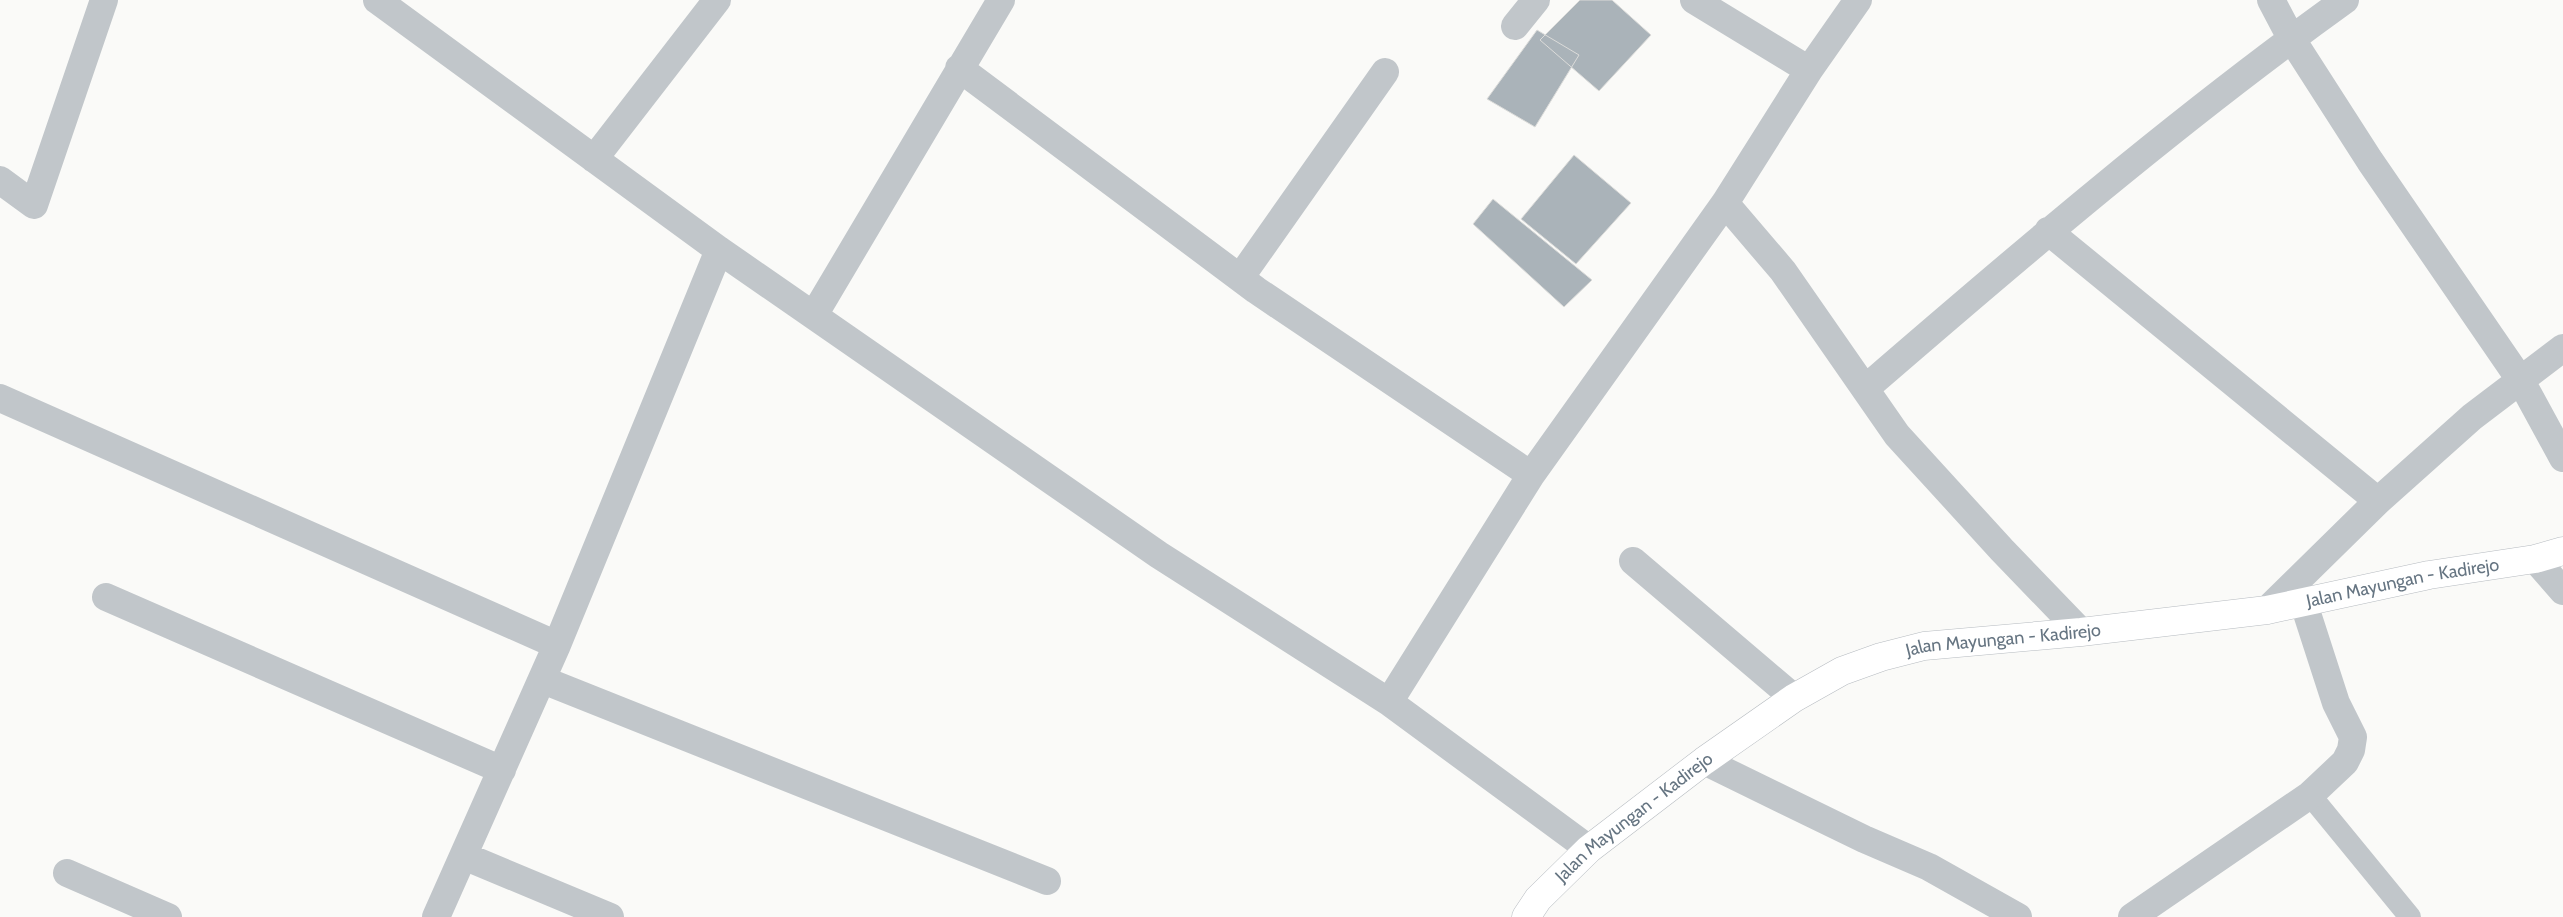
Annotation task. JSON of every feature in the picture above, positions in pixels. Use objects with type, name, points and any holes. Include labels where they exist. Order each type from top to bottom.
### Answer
[{"type":"main road","name":"Jalan Mayungan - Kadirejo","points":[[1526,917],[1538,899],[1589,849],[1704,761],[1794,698],[1842,671],[1882,657],[1924,646],[2081,632],[2267,610],[2429,575],[2535,559],[2563,550]]},
{"type":"street","points":[[0,180],[34,204],[104,0]]},
{"type":"street","points":[[377,0],[719,250],[1159,555],[1389,702],[1589,849]]},
{"type":"street","points":[[594,159],[717,0]]},
{"type":"street","points":[[1515,26],[1536,0]]},
{"type":"street","points":[[1694,0],[1809,70]]},
{"type":"street","points":[[1389,702],[1531,475],[1725,203],[1809,70],[1858,0]]},
{"type":"street","points":[[2271,0],[2291,38],[2370,161],[2521,381],[2563,458]]},
{"type":"street","points":[[1866,388],[2048,231],[2291,38],[2344,0]]},
{"type":"street","points":[[814,315],[999,1]]},
{"type":"street","points":[[959,68],[1240,278],[1531,475]]},
{"type":"street","points":[[1240,278],[1385,72]]},
{"type":"street","points":[[1725,203],[1783,271],[1897,435],[2002,550],[2081,632]]},
{"type":"street","points":[[2048,231],[2378,501]]},
{"type":"street","points":[[436,917],[557,645],[719,250]]},
{"type":"street","points":[[2267,610],[2378,501],[2472,417],[2563,348]]},
{"type":"street","points":[[0,398],[557,645]]},
{"type":"street","points":[[2535,559],[2563,591]]},
{"type":"street","points":[[1633,561],[1794,698]]},
{"type":"street","points":[[106,597],[502,770]]},
{"type":"street","points":[[2132,917],[2310,795],[2345,762],[2352,750],[2353,737],[2336,703],[2303,601]]},
{"type":"street","points":[[542,680],[1047,882]]},
{"type":"street","points":[[1704,761],[1864,839],[1929,866],[2018,917]]},
{"type":"street","points":[[464,856],[610,917]]},
{"type":"street","points":[[67,873],[168,917]]},
{"type":"lane","points":[[2310,795],[2410,917]]},
{"type":"building","points":[[1580,0],[1612,0],[1651,35],[1599,91],[1540,40]]},
{"type":"building","points":[[1537,30],[1579,55],[1535,127],[1487,99]]},
{"type":"building","points":[[1574,155],[1631,203],[1576,264],[1521,219]]},
{"type":"building","points":[[1493,199],[1592,280],[1564,307],[1473,224]]}]
